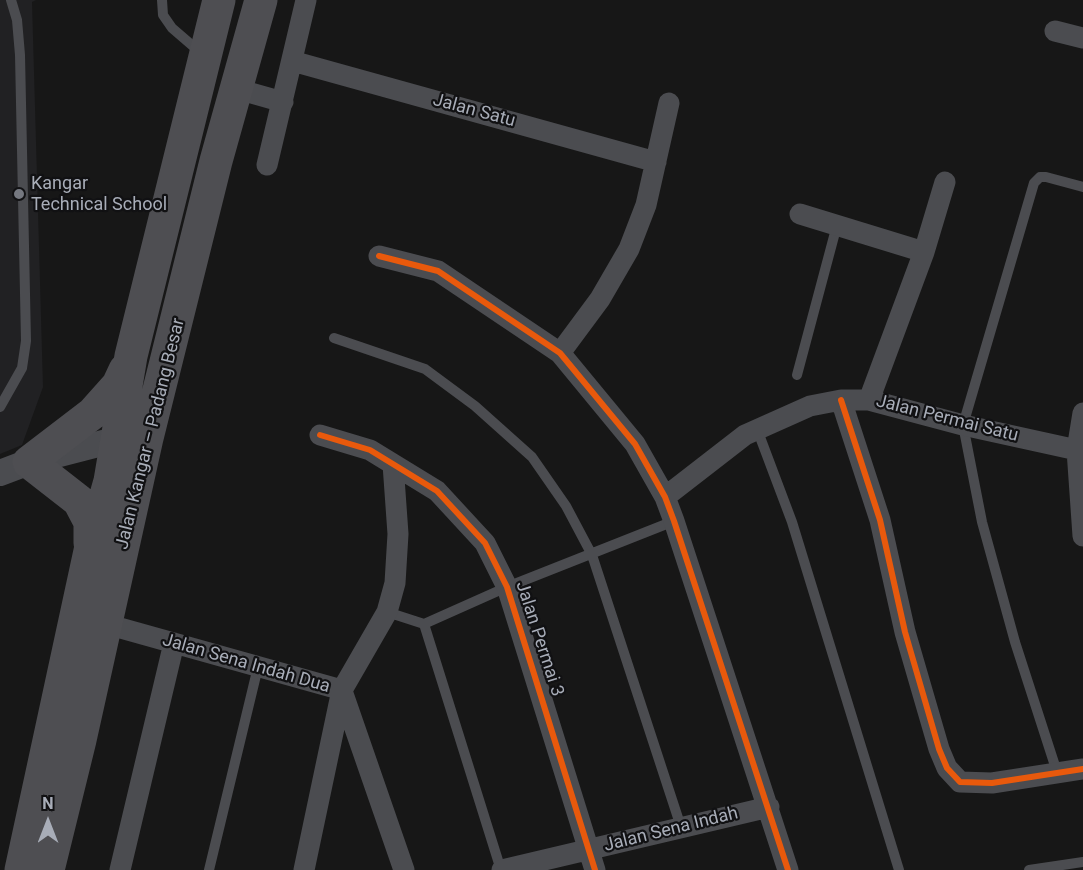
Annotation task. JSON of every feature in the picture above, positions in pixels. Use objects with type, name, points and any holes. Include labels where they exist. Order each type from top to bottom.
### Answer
[{"type":"highway","name":"Jalan Kangar – Padang Besar","points":[[21,870],[90,551],[110,481],[131,356],[219,0]]},
{"type":"highway","name":"Jalan Kangar – Padang Besar","points":[[48,870],[158,396],[216,161],[261,0]]},
{"type":"highway","points":[[90,551],[90,522],[79,501],[15,468],[76,427],[107,398],[118,385],[131,356]]},
{"type":"highway","points":[[136,495],[127,448],[118,439],[136,424],[158,396]]},
{"type":"street","points":[[267,165],[306,0]]},
{"type":"street","points":[[1055,32],[1083,39]]},
{"type":"street","name":"Jalan Satu","points":[[292,61],[656,162]]},
{"type":"street","points":[[237,89],[283,102]]},
{"type":"street","points":[[560,353],[600,299],[629,249],[646,205],[669,103]]},
{"type":"street","points":[[869,400],[924,252],[945,182]]},
{"type":"street","points":[[800,214],[924,252]]},
{"type":"street","points":[[380,256],[438,271],[560,353],[635,444],[665,497],[674,521],[788,870]]},
{"type":"street","points":[[841,400],[880,520],[905,632],[939,749],[947,768],[960,782],[992,783],[1083,768]]},
{"type":"street","name":"Jalan Permai Satu","points":[[665,497],[745,435],[810,406],[841,400],[869,400],[963,425],[1077,450]]},
{"type":"street","points":[[1083,413],[1077,450],[1083,536]]},
{"type":"street","name":"Jalan Permai 3","points":[[320,435],[370,450],[437,491],[485,543],[507,587],[593,860]]},
{"type":"street","points":[[15,468],[118,439]]},
{"type":"street","points":[[304,870],[342,690],[387,612],[395,583],[398,534],[393,464]]},
{"type":"street","name":"Jalan Sena Indah Dua","points":[[106,624],[342,690],[404,870]]},
{"type":"street","points":[[120,870],[174,643]]},
{"type":"street","name":"Jalan Sena Indah","points":[[502,870],[593,860],[681,827],[769,807]]},
{"type":"lane","points":[[0,407],[22,368],[26,341],[20,55],[17,20],[11,0]]},
{"type":"lane","points":[[162,0],[164,15],[172,28],[206,57]]},
{"type":"lane","points":[[1057,772],[1012,631],[982,522],[963,425],[1034,183],[1040,177],[1046,177],[1083,187]]},
{"type":"lane","points":[[797,375],[837,225]]},
{"type":"lane","points":[[334,338],[425,369],[475,406],[532,457],[566,506],[592,555],[681,827]]},
{"type":"lane","points":[[757,429],[792,522],[899,870]]},
{"type":"lane","points":[[387,612],[424,624],[507,587],[674,521]]},
{"type":"lane","points":[[424,624],[502,870]]},
{"type":"lane","points":[[209,870],[258,667]]},
{"type":"lane","points":[[1029,870],[1083,862]]},
{"type":"shaded area","name":"Kangar Technical School","points":[[0,0],[36,0],[32,2],[43,387],[22,445],[0,454]]},
{"type":"cycle path","points":[[379,256],[438,271],[560,353],[635,444],[665,497],[674,521],[788,870]]},
{"type":"cycle path","points":[[841,400],[880,520],[905,632],[939,749],[947,768],[960,782],[992,783],[1083,769]]},
{"type":"cycle path","points":[[320,435],[370,450],[437,491],[485,543],[507,587],[595,870]]},
{"type":"place","name":"Kangar Technical School","points":[[19,194]]}]
